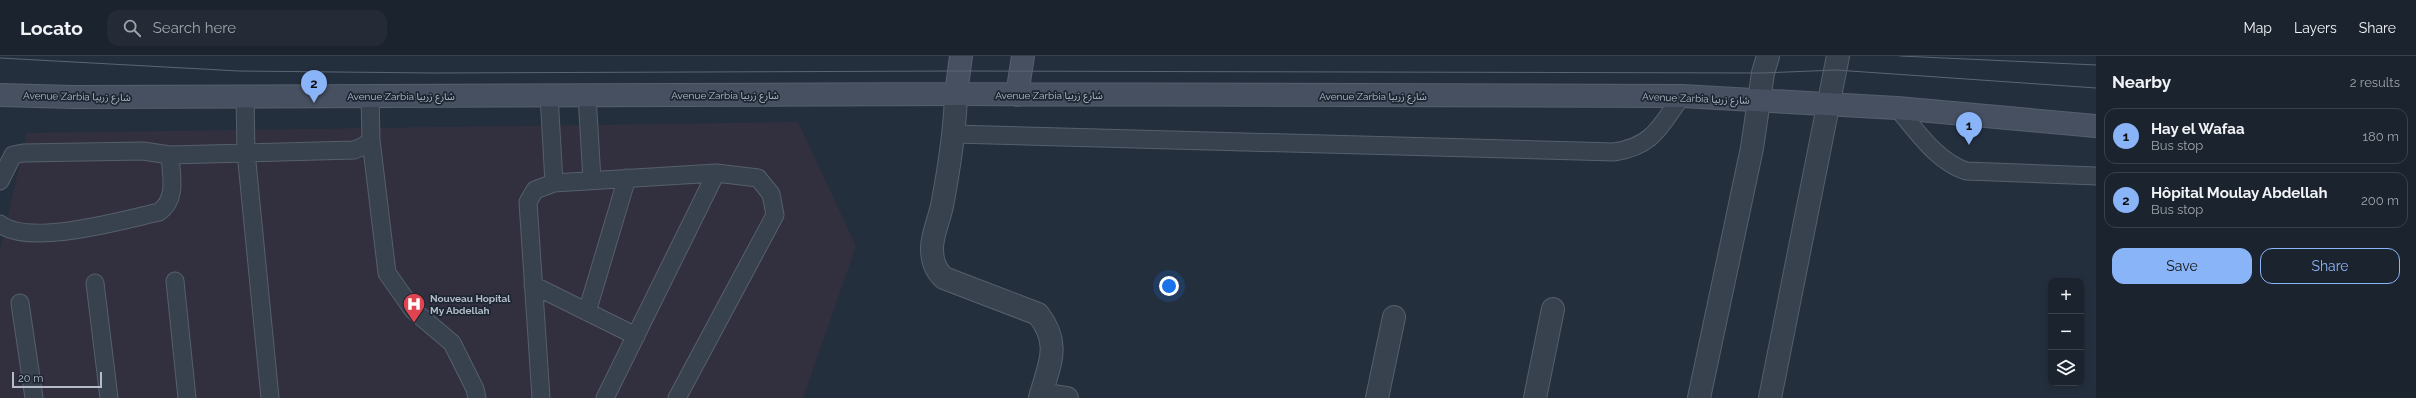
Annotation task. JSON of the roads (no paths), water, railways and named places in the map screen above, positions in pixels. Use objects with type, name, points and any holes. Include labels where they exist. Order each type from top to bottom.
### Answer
[{"type":"main road","points":[[956,94],[960,56]]},
{"type":"main road","points":[[1017,95],[1023,56]]},
{"type":"main road","name":"Avenue Zarbia شارع زربيا","points":[[0,95],[74,97],[956,94],[1682,96],[1897,108],[2096,126]]},
{"type":"street","points":[[1703,397],[1752,148],[1763,73],[1768,56]]},
{"type":"street","points":[[1770,398],[1830,104],[1838,56]]},
{"type":"street","points":[[956,94],[955,134],[942,208],[932,247],[936,271],[944,278],[1038,314],[1048,326],[1052,339],[1053,354],[1041,396],[1067,398]]},
{"type":"street","points":[[1534,398],[1554,309]]},
{"type":"street","points":[[1377,398],[1394,317]]},
{"type":"lane","points":[[549,95],[554,183]]},
{"type":"lane","points":[[587,95],[592,180]]},
{"type":"lane","points":[[245,96],[246,152],[270,398]]},
{"type":"lane","points":[[370,96],[371,140],[387,273],[413,310],[452,343],[475,389],[477,398]]},
{"type":"lane","points":[[955,134],[1614,152],[1632,149],[1649,141],[1682,96]]},
{"type":"lane","points":[[1897,108],[1941,158],[1952,167],[1966,171],[2096,176]]},
{"type":"lane","points":[[0,181],[13,155],[23,153],[143,151],[170,155],[354,150],[364,146],[371,140]]},
{"type":"lane","points":[[0,227],[15,230],[60,232],[160,212],[168,206],[172,199],[170,155]]},
{"type":"lane","points":[[605,398],[716,173]]},
{"type":"lane","points":[[541,398],[528,202],[535,190],[554,183],[716,173],[758,178],[771,194],[775,215],[677,398]]},
{"type":"lane","points":[[587,312],[626,178]]},
{"type":"lane","points":[[175,281],[187,398]]},
{"type":"lane","points":[[95,283],[109,398]]},
{"type":"lane","points":[[533,285],[636,336]]},
{"type":"lane","points":[[20,303],[34,398]]},
{"type":"tram line","points":[[1900,56],[2096,65]]},
{"type":"tram line","points":[[0,58],[239,71],[434,73],[958,71],[1763,73],[1836,70],[2096,88]]},
{"type":"place","name":"Hôpital Moulay Abdellah","points":[[314,103]]},
{"type":"place","name":"Hay el Wafaa","points":[[1969,145]]},
{"type":"place","name":"Nouveau Hopital My Abdellah","points":[[414,324]]}]
